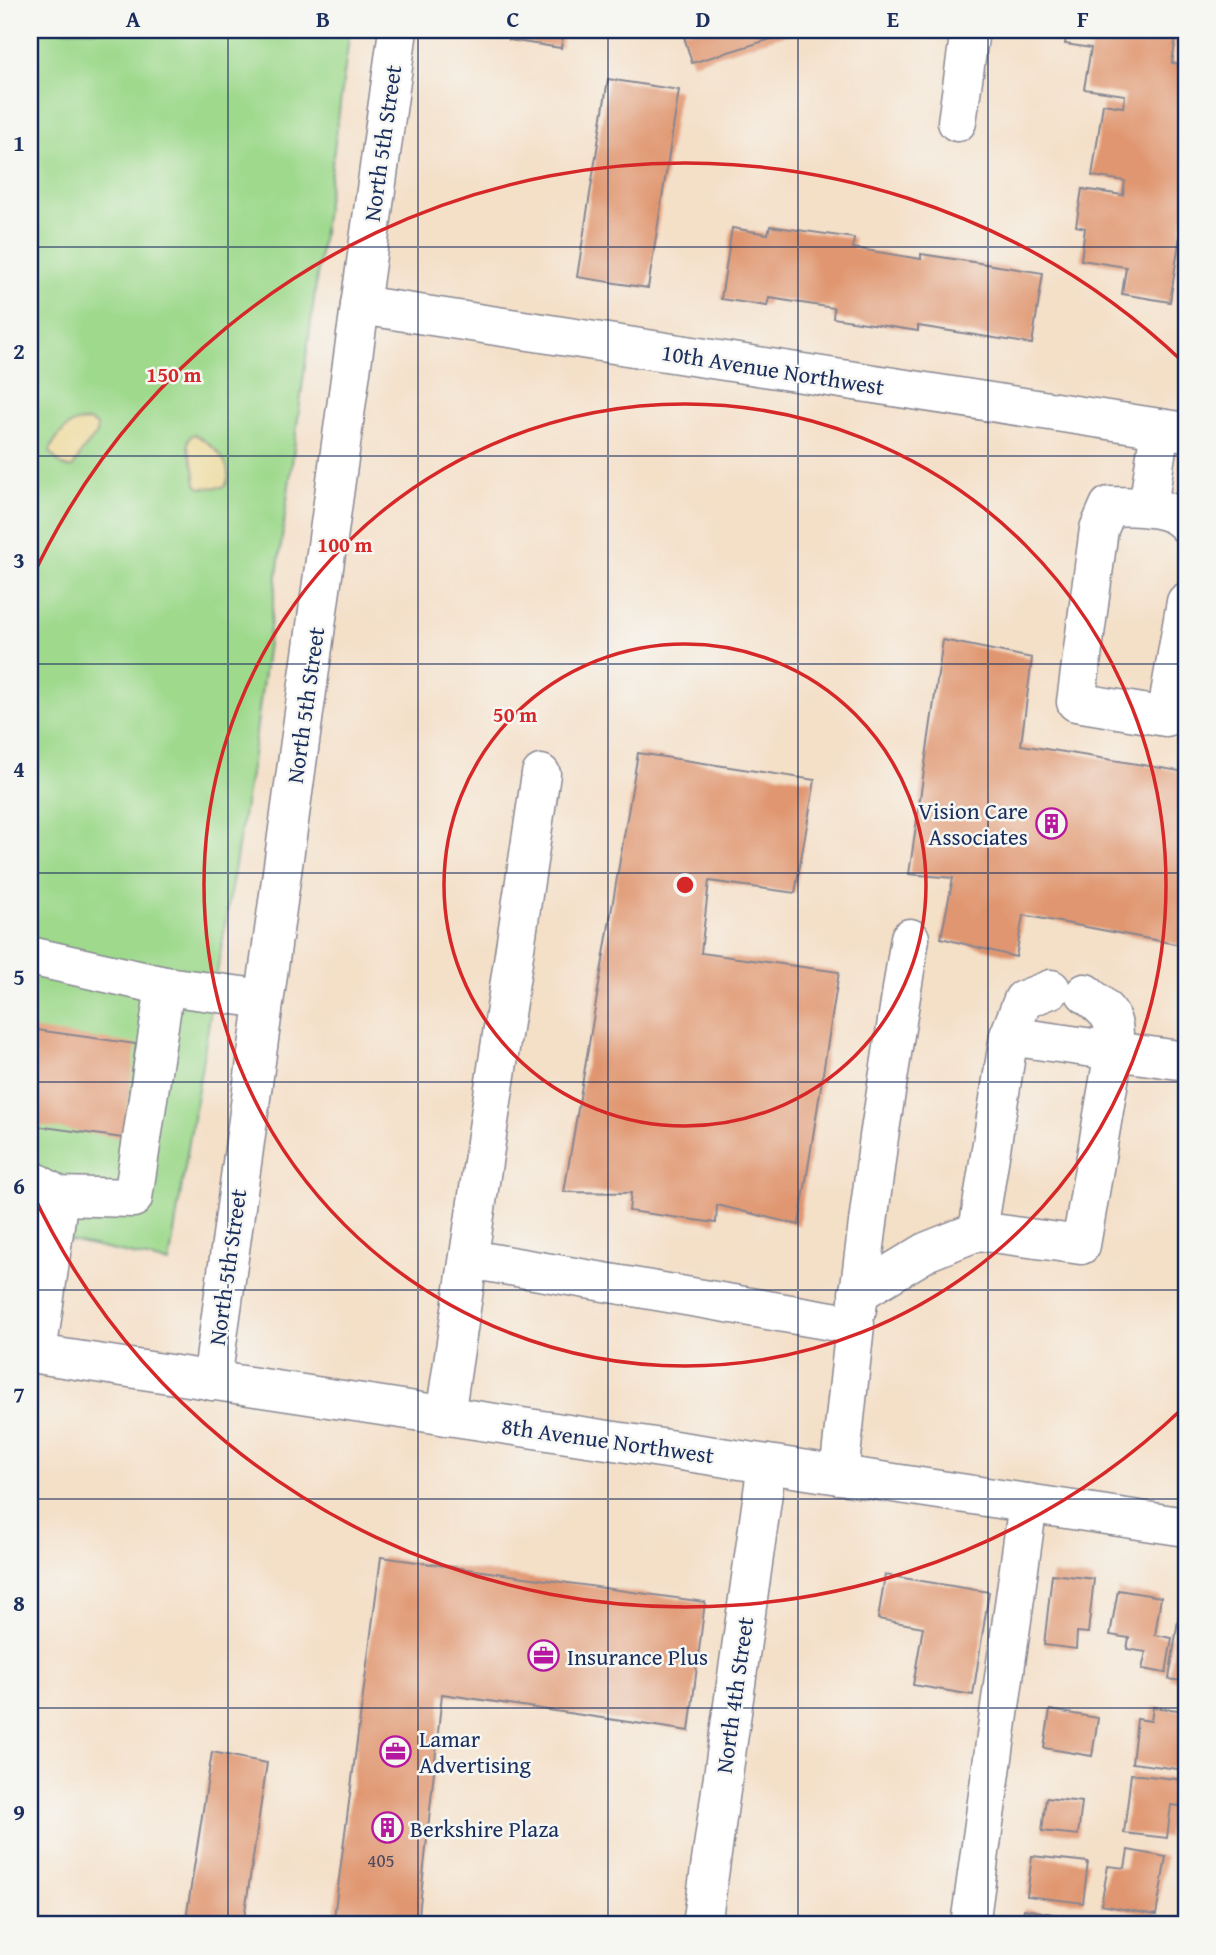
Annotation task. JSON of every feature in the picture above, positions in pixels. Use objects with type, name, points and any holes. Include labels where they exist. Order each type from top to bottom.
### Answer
[{"type":"street","name":"North 5th Street","points":[[212,1381],[398,30]]},
{"type":"street","points":[[957,122],[970,30]]},
{"type":"street","name":"10th Avenue Northwest","points":[[359,305],[1173,430]]},
{"type":"street","points":[[1148,507],[1173,430]]},
{"type":"street","points":[[1186,524],[1180,516],[1148,507],[1109,506],[1098,529],[1076,702],[1166,716],[1186,602]]},
{"type":"street","points":[[445,1416],[541,774]]},
{"type":"street","points":[[839,1475],[881,1124],[910,938]]},
{"type":"street","points":[[30,956],[165,986],[264,999]]},
{"type":"street","points":[[33,1354],[44,1188],[133,1198],[165,986]]},
{"type":"street","points":[[469,1259],[857,1309],[928,1251],[978,1231],[1081,1245],[1114,1051],[1115,1029],[1109,1012],[1068,991],[1023,1000],[1009,1036],[978,1231]]},
{"type":"street","points":[[1009,1036],[1186,1061]]},
{"type":"street","name":"8th Avenue Northwest","points":[[33,1354],[1186,1527]]},
{"type":"street","name":"North 4th Street","points":[[702,1925],[766,1464]]},
{"type":"street","points":[[970,1925],[1028,1503]]},
{"type":"green space","points":[[30,30],[350,30],[252,762],[169,1263],[30,1232]]},
{"type":"sand","points":[[89,421],[97,425],[97,434],[73,467],[63,465],[50,452],[54,443],[64,430],[73,424]]},
{"type":"sand","points":[[194,434],[210,445],[224,460],[228,476],[223,487],[200,488],[196,484],[188,448],[188,441]]},
{"type":"building","points":[[511,30],[564,30],[561,48],[509,40]]},
{"type":"building","points":[[682,30],[801,30],[692,63]]},
{"type":"building","points":[[1067,30],[1177,30],[1172,63],[1186,65],[1186,196],[1170,302],[1122,294],[1126,267],[1081,260],[1085,228],[1076,226],[1082,189],[1123,195],[1125,181],[1092,176],[1103,104],[1123,107],[1125,95],[1084,89],[1091,48],[1065,44]]},
{"type":"building","points":[[608,79],[679,90],[648,288],[577,277]]},
{"type":"building","points":[[770,226],[854,238],[853,248],[921,259],[921,254],[1043,273],[1032,344],[918,326],[918,331],[833,318],[834,308],[769,298],[767,306],[721,299],[732,228],[768,234]]},
{"type":"building","name":"Vision Care Associates","points":[[943,640],[1032,658],[1021,745],[1186,772],[1186,946],[1023,915],[1016,957],[941,938],[953,878],[909,874]]},
{"type":"building","points":[[638,753],[815,780],[795,893],[709,881],[701,953],[839,972],[799,1225],[717,1205],[716,1223],[629,1211],[631,1193],[564,1192]]},
{"type":"building","points":[[30,1029],[136,1044],[123,1138],[30,1125]]},
{"type":"building","name":"Berkshire Plaza","points":[[381,1557],[705,1602],[689,1731],[442,1694],[418,1925],[333,1925]]},
{"type":"building","points":[[1052,1574],[1094,1579],[1088,1633],[1077,1632],[1076,1649],[1044,1645]]},
{"type":"building","points":[[885,1575],[989,1592],[973,1695],[913,1685],[923,1627],[878,1619]]},
{"type":"building","points":[[1118,1590],[1161,1597],[1155,1635],[1172,1638],[1166,1673],[1142,1669],[1146,1652],[1127,1649],[1129,1638],[1110,1635]]},
{"type":"building","points":[[1181,1601],[1186,1602],[1186,1682],[1169,1679]]},
{"type":"building","points":[[1153,1707],[1186,1711],[1186,1770],[1132,1763],[1137,1719],[1151,1721]]},
{"type":"building","points":[[1050,1710],[1098,1718],[1092,1756],[1044,1748]]},
{"type":"building","points":[[212,1752],[267,1763],[243,1925],[185,1925]]},
{"type":"building","points":[[1131,1774],[1184,1780],[1181,1806],[1171,1805],[1167,1838],[1124,1833]]},
{"type":"building","points":[[1046,1798],[1082,1802],[1078,1835],[1042,1831]]},
{"type":"building","points":[[1128,1850],[1166,1857],[1156,1915],[1101,1905],[1108,1866],[1125,1868]]},
{"type":"building","points":[[1032,1856],[1088,1862],[1083,1903],[1027,1896]]},
{"type":"building","points":[[1024,1909],[1071,1917],[1069,1925],[1021,1925]]},
{"type":"building","points":[[1087,1919],[1122,1924],[1122,1925],[1086,1925]]},
{"type":"place","name":"Vision Care Associates","points":[[1051,823]]},
{"type":"place","name":"Insurance Plus","points":[[544,1656]]},
{"type":"place","name":"Lamar Advertising","points":[[396,1751]]},
{"type":"place","name":"Berkshire Plaza","points":[[387,1828]]}]
